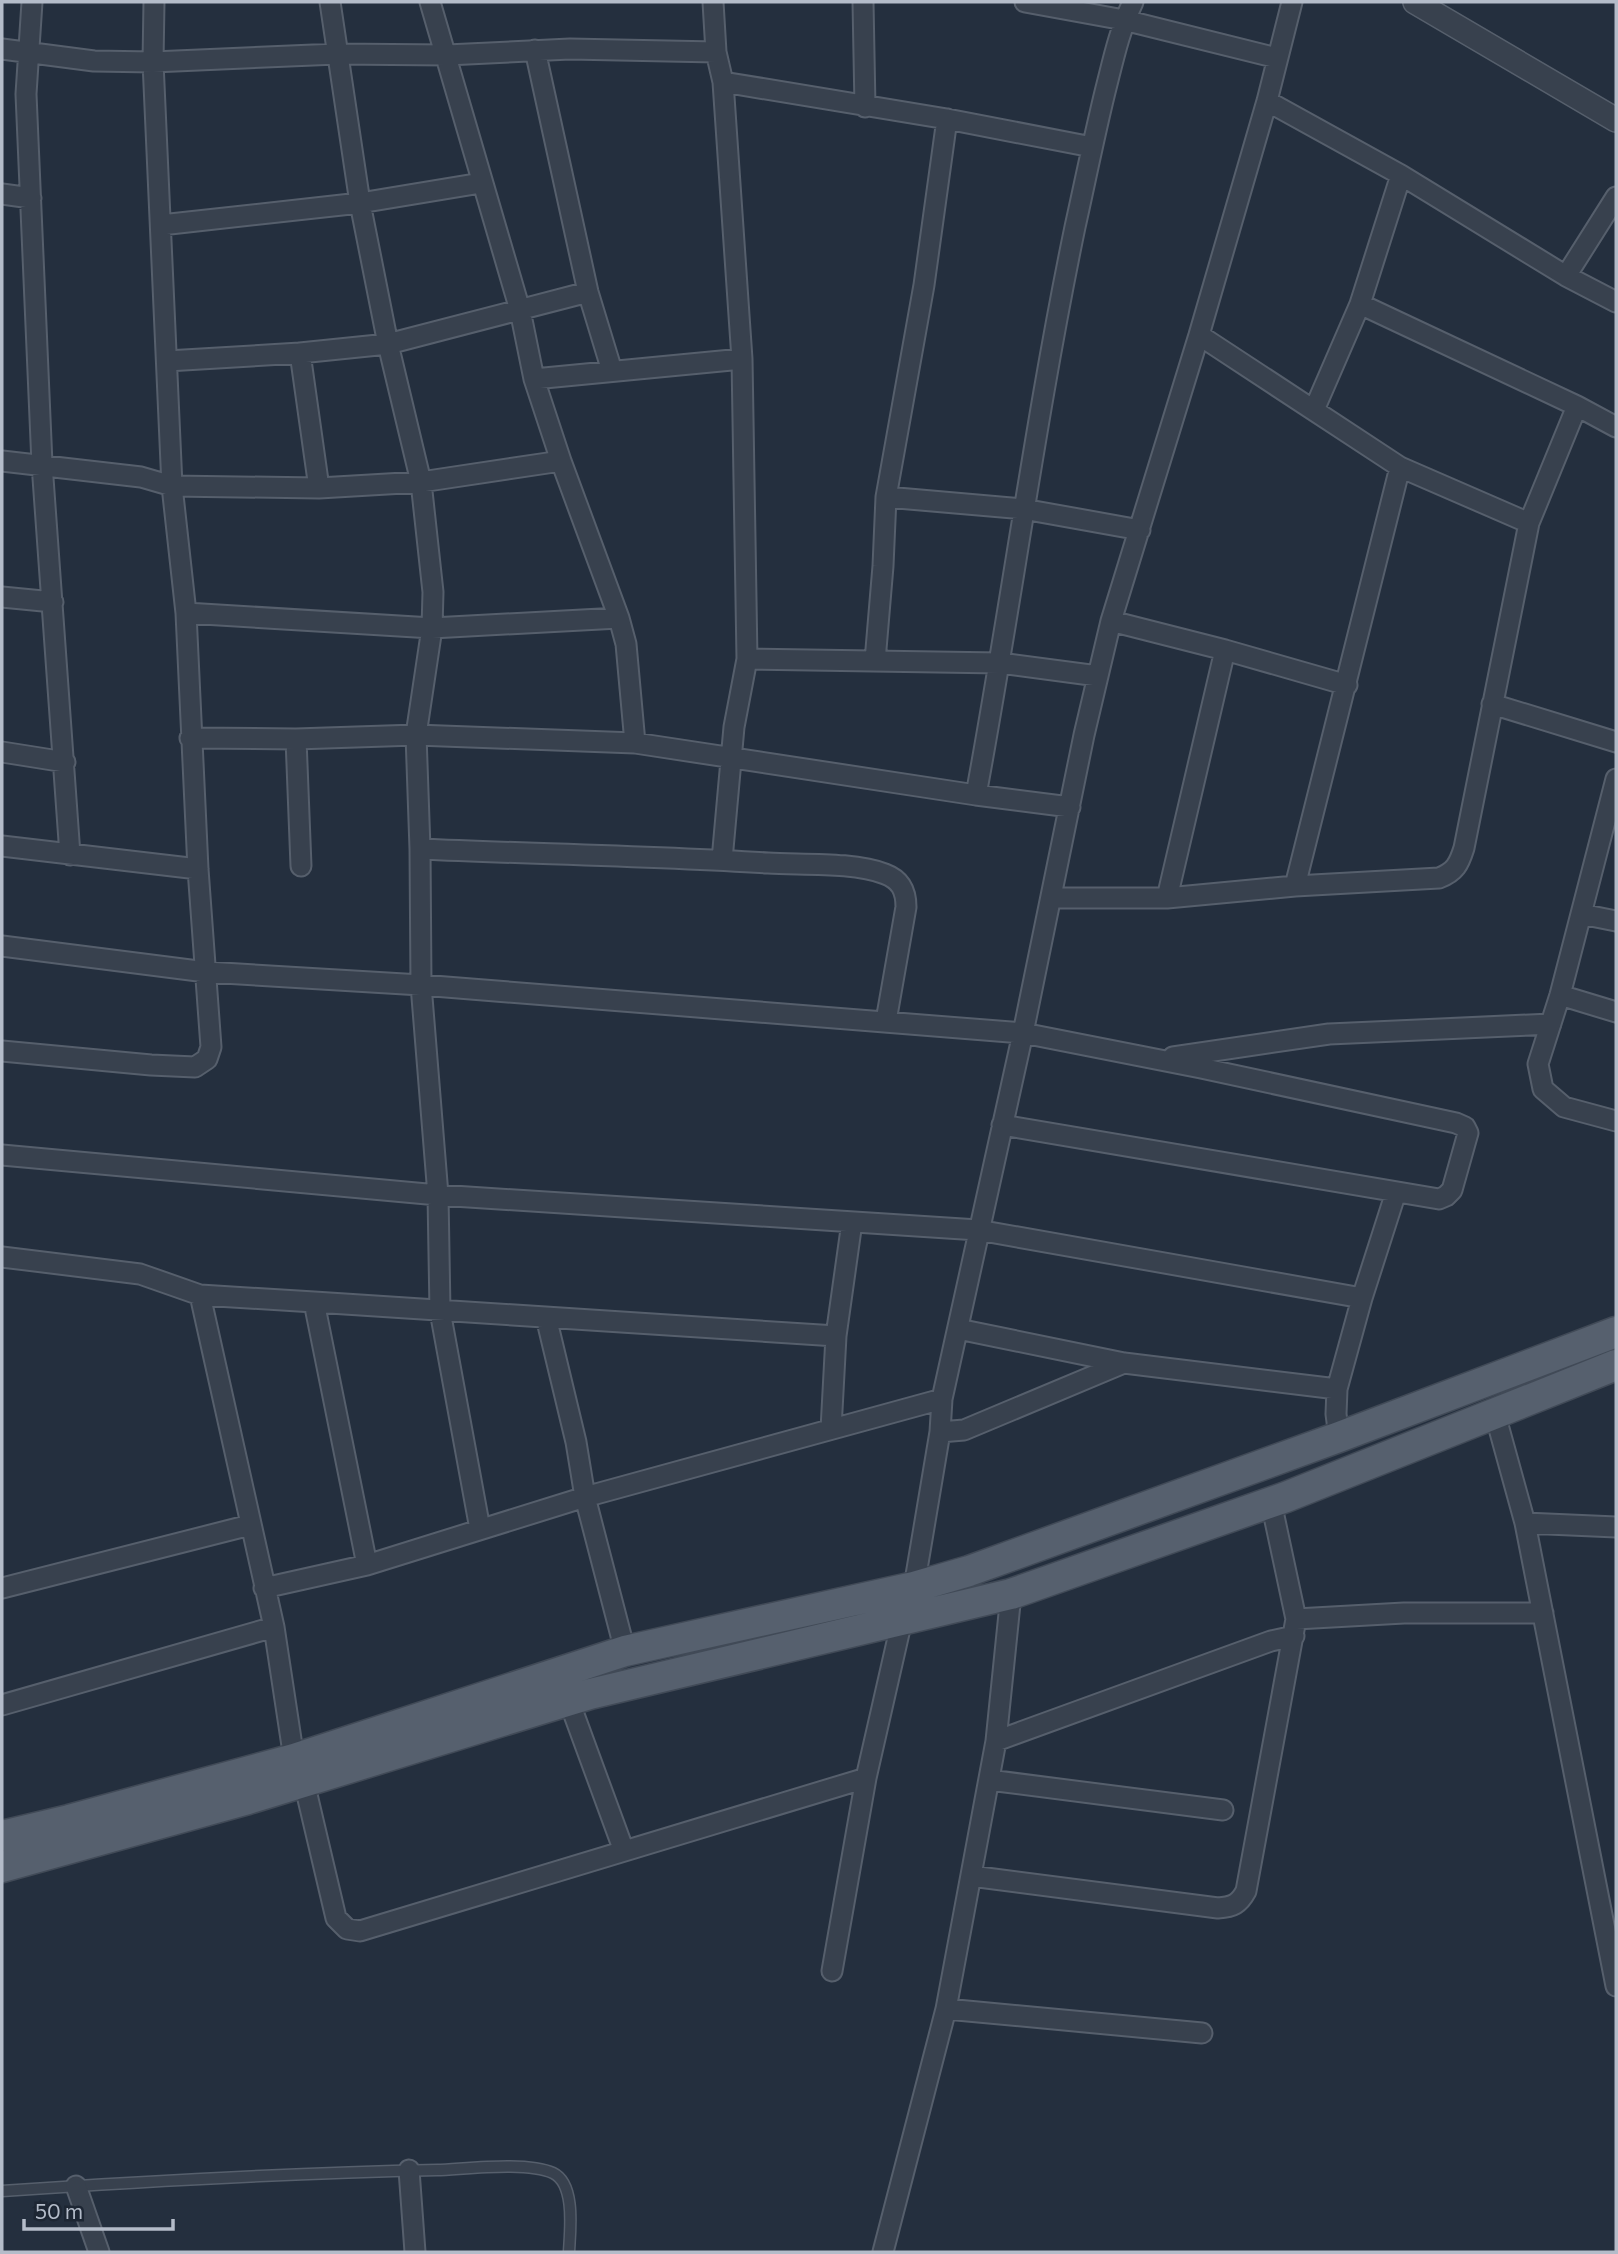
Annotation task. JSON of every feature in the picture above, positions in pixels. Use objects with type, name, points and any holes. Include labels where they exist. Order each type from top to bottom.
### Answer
[{"type":"main road","points":[[2,1867],[299,1771],[625,1651],[914,1587],[969,1571],[1339,1437],[1616,1332]]},
{"type":"main road","points":[[2,1836],[299,1771],[569,1701],[1011,1594],[1271,1502],[1616,1365]]},
{"type":"street","points":[[32,2],[26,94],[42,464],[65,762],[66,830],[70,855]]},
{"type":"street","points":[[2,1051],[195,1067],[207,1059],[211,1047],[190,738],[186,613],[172,486],[153,62],[154,2]]},
{"type":"street","points":[[330,2],[360,203],[388,344],[421,482],[433,592],[432,628],[416,735],[421,849],[421,985],[438,1195],[440,1311],[480,1529]]},
{"type":"street","points":[[430,2],[520,310],[534,379],[619,618],[626,644],[635,743]]},
{"type":"street","points":[[713,2],[716,52],[723,82],[742,359],[747,659],[734,727],[722,860]]},
{"type":"street","points":[[863,2],[865,107]]},
{"type":"street","points":[[1025,2],[1129,11],[1277,58]]},
{"type":"street","points":[[914,1587],[940,1432],[942,1399],[1111,621],[1199,335],[1267,101],[1292,2]]},
{"type":"street","points":[[1415,2],[1616,120]]},
{"type":"street","points":[[976,795],[1061,296],[1092,147],[1129,11]]},
{"type":"street","points":[[2,49],[93,61],[153,62],[337,54],[447,55],[570,49],[716,52]]},
{"type":"street","points":[[535,50],[588,292],[612,371]]},
{"type":"street","points":[[723,82],[947,119],[1092,147]]},
{"type":"street","points":[[1267,101],[1401,175],[1566,276],[1616,302]]},
{"type":"street","points":[[875,661],[886,497],[924,285],[947,119]]},
{"type":"street","points":[[1314,410],[1360,304],[1401,175]]},
{"type":"street","points":[[161,225],[360,203],[481,183]]},
{"type":"street","points":[[2,194],[31,198]]},
{"type":"street","points":[[1566,276],[1616,197]]},
{"type":"street","points":[[167,361],[300,353],[388,344],[588,292]]},
{"type":"street","points":[[1360,304],[1577,406],[1616,428]]},
{"type":"street","points":[[1199,335],[1400,467],[1529,523]]},
{"type":"street","points":[[300,353],[318,488]]},
{"type":"street","points":[[534,379],[742,359]]},
{"type":"street","points":[[1051,898],[1167,898],[1296,886],[1439,878],[1450,874],[1458,865],[1464,848],[1529,523],[1577,406]]},
{"type":"street","points":[[2,461],[141,477],[172,486],[318,488],[421,482],[561,461]]},
{"type":"street","points":[[1296,886],[1400,467]]},
{"type":"street","points":[[886,497],[1023,509],[1140,530]]},
{"type":"street","points":[[2,597],[53,602]]},
{"type":"street","points":[[186,613],[432,628],[619,618]]},
{"type":"street","points":[[1111,621],[1347,685]]},
{"type":"street","points":[[1167,898],[1225,650]]},
{"type":"street","points":[[747,659],[1000,663],[1098,676]]},
{"type":"street","points":[[1492,704],[1616,742]]},
{"type":"street","points":[[190,738],[296,739],[416,735],[635,743],[1070,807]]},
{"type":"street","points":[[296,739],[301,866]]},
{"type":"street","points":[[2,752],[65,762]]},
{"type":"street","points":[[1616,779],[1560,995],[1538,1065],[1543,1089],[1564,1107],[1616,1121]]},
{"type":"street","points":[[2,846],[198,869]]},
{"type":"street","points":[[421,849],[722,860],[854,868],[888,874],[901,884],[906,894],[906,907],[886,1021]]},
{"type":"street","points":[[1581,914],[1616,920]]},
{"type":"street","points":[[2,946],[206,972],[421,985],[1023,1033],[1456,1122],[1465,1127],[1468,1133],[1452,1190],[1439,1199],[1002,1125]]},
{"type":"street","points":[[1560,995],[1616,1012]]},
{"type":"street","points":[[1158,1059],[1329,1034],[1551,1024]]},
{"type":"street","points":[[2,1155],[438,1195],[978,1230],[1362,1298]]},
{"type":"street","points":[[1339,1437],[1337,1389],[1362,1298],[1396,1192]]},
{"type":"street","points":[[831,1429],[836,1336],[852,1222]]},
{"type":"street","points":[[2,1257],[140,1274],[200,1295],[836,1336]]},
{"type":"street","points":[[200,1295],[274,1627],[299,1771],[336,1919],[347,1929],[360,1931],[866,1778]]},
{"type":"street","points":[[314,1302],[367,1565]]},
{"type":"street","points":[[546,1317],[576,1443],[585,1497],[625,1651]]},
{"type":"street","points":[[958,1329],[1124,1363],[1337,1389]]},
{"type":"street","points":[[940,1432],[964,1430],[1124,1363]]},
{"type":"street","points":[[264,1588],[367,1565],[585,1497],[942,1399]]},
{"type":"street","points":[[1495,1414],[1525,1522],[1616,1986]]},
{"type":"street","points":[[971,1876],[1218,1908],[1231,1907],[1240,1902],[1245,1891],[1295,1627],[1271,1502]]},
{"type":"street","points":[[1525,1522],[1616,1527]]},
{"type":"street","points":[[2,1588],[250,1525]]},
{"type":"street","points":[[883,2252],[946,2008],[996,1741],[1011,1594]]},
{"type":"street","points":[[996,1741],[1271,1642],[1295,1627],[1404,1613],[1543,1613]]},
{"type":"street","points":[[832,1972],[866,1778],[902,1620]]},
{"type":"street","points":[[2,1705],[274,1627]]},
{"type":"street","points":[[569,1701],[624,1851]]},
{"type":"street","points":[[989,1780],[1223,1810]]},
{"type":"street","points":[[946,2008],[1202,2033]]},
{"type":"street","points":[[409,2171],[415,2252]]},
{"type":"street","points":[[76,2186],[99,2252]]},
{"type":"lane","points":[[2,2191],[534,2167],[555,2174],[566,2188],[570,2214],[569,2252]]}]
